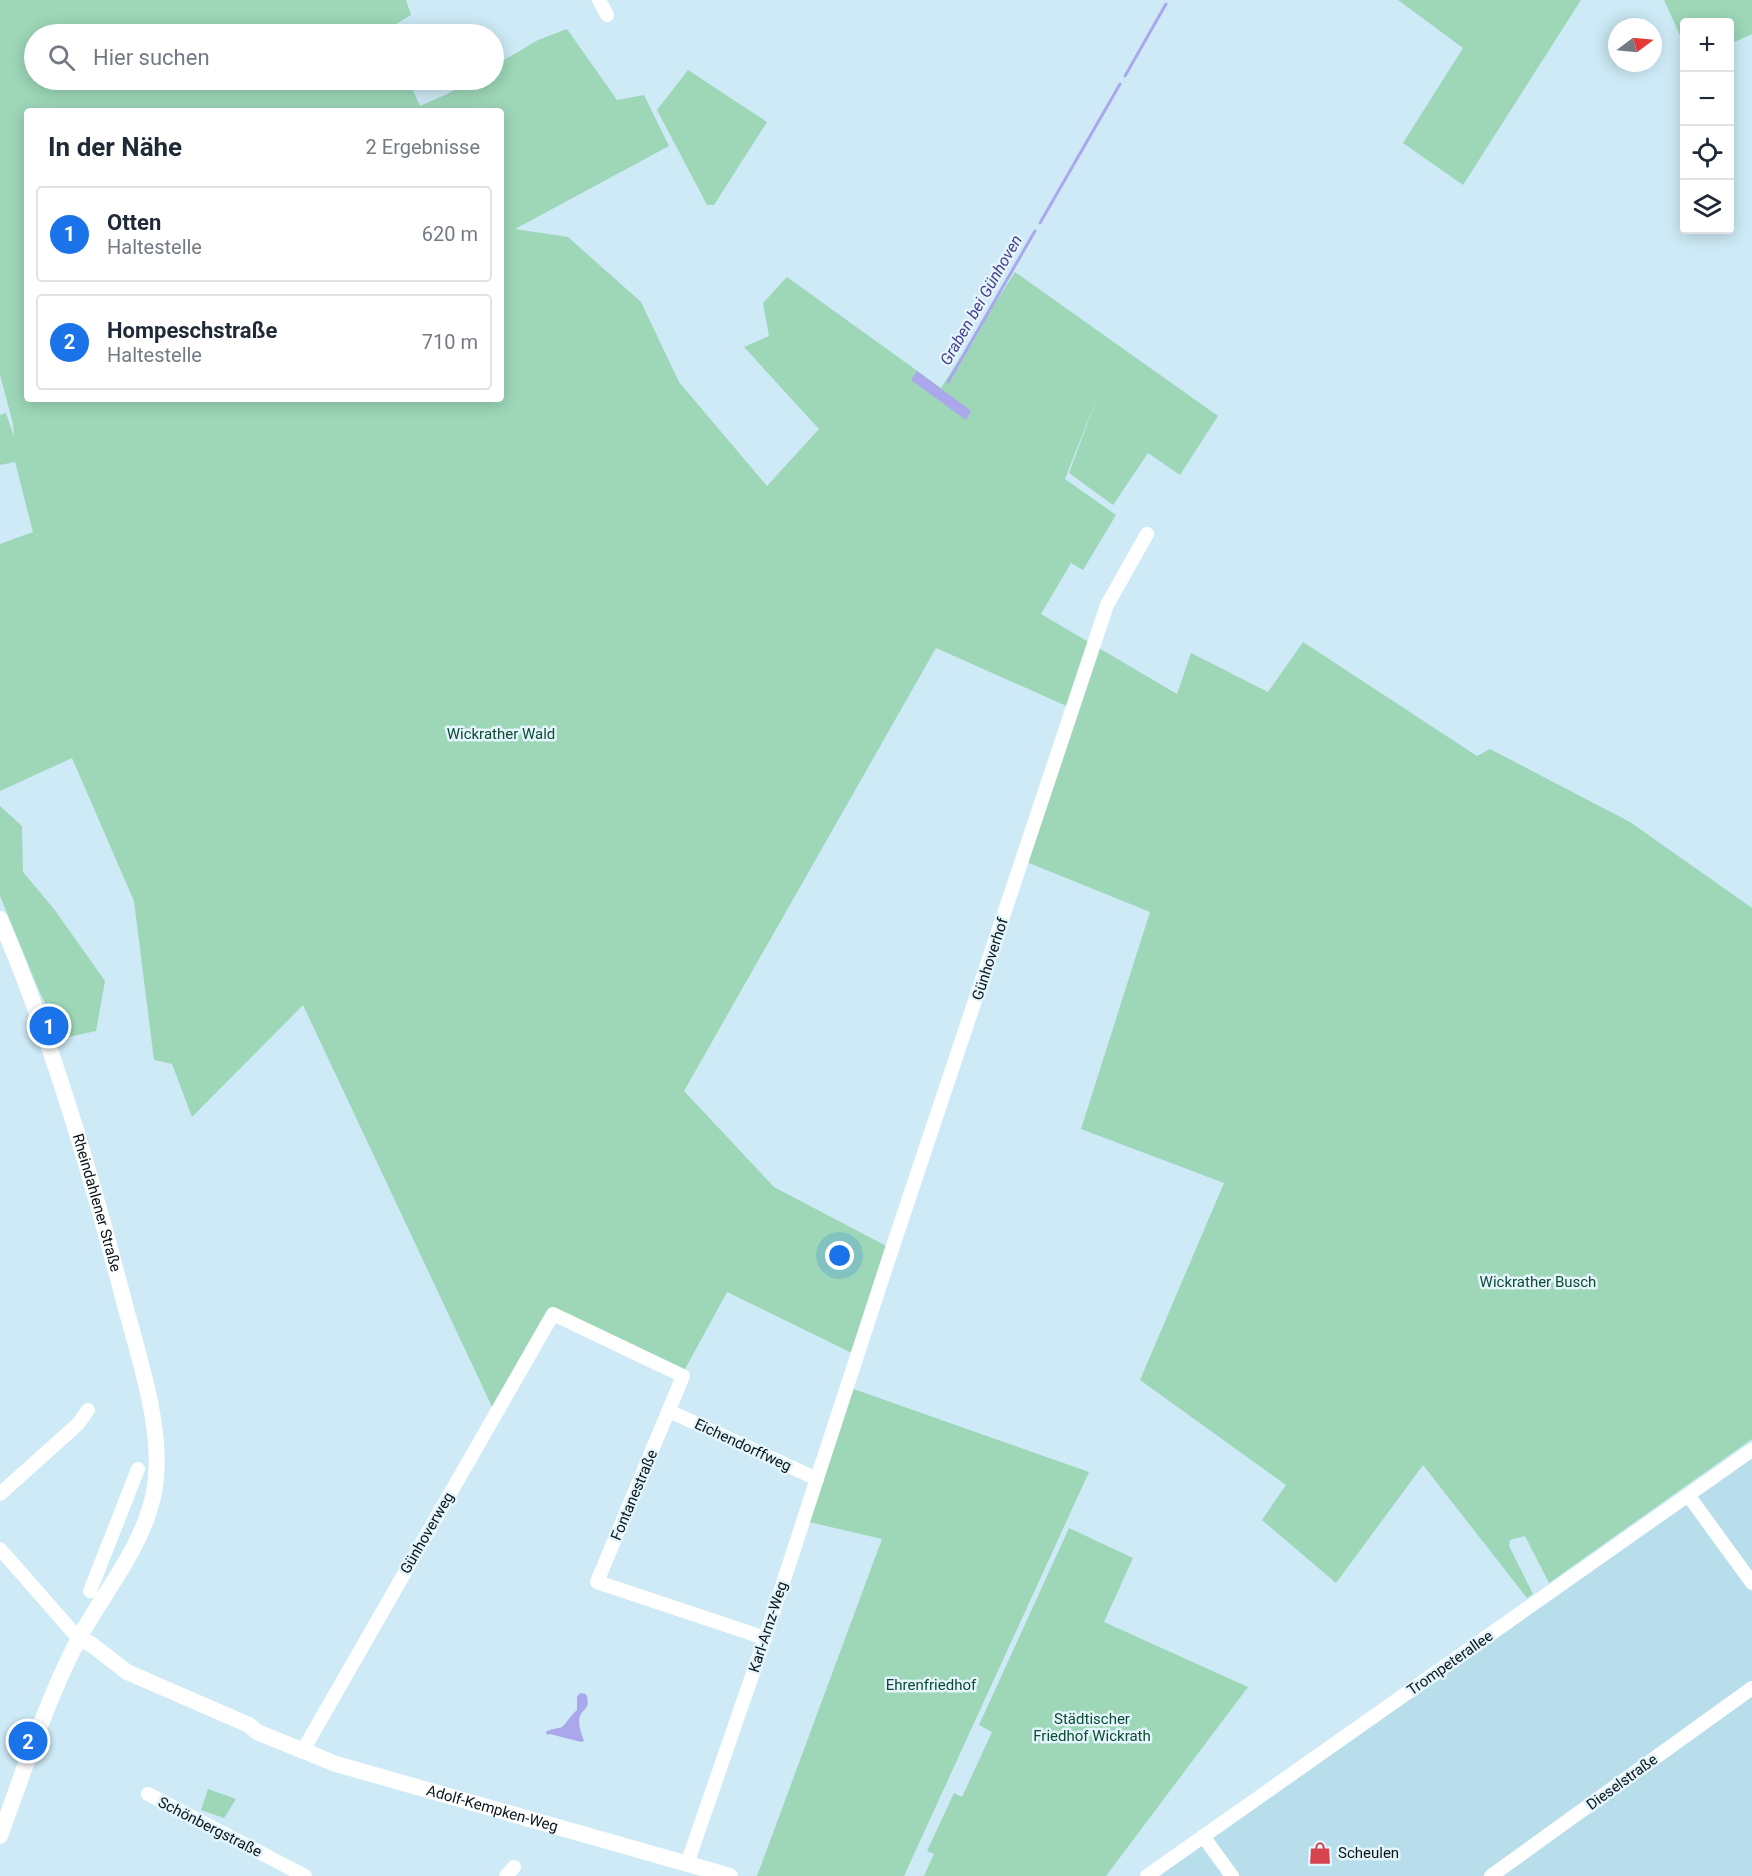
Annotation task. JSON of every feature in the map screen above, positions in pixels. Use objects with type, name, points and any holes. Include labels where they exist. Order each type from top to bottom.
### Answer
[{"type":"main road","name":"Rheindahlener Straße","points":[[0,919],[50,1048],[100,1210],[155,1430],[158,1460],[153,1496],[138,1541],[79,1639],[51,1698],[0,1836]]},
{"type":"main road","name":"Adolf-Kempken-Weg","points":[[79,1639],[92,1644],[128,1672],[249,1725],[257,1732],[302,1752],[336,1764],[730,1876]]},
{"type":"street","points":[[599,0],[607,15]]},
{"type":"street","name":"Günhoverhof","points":[[846,1390],[1107,605],[1147,534]]},
{"type":"street","name":"Fontanestraße","points":[[553,1314],[683,1376],[597,1582],[765,1638]]},
{"type":"street","name":"Günhoverweg","points":[[302,1752],[553,1314]]},
{"type":"street","name":"Karl-Arnz-Weg","points":[[687,1864],[765,1638],[846,1390]]},
{"type":"street","points":[[0,1494],[78,1424],[88,1410]]},
{"type":"street","name":"Eichendorffweg","points":[[669,1411],[817,1479]]},
{"type":"street","name":"Trompeterallee","points":[[1147,1876],[1752,1450]]},
{"type":"street","points":[[90,1591],[138,1469]]},
{"type":"street","points":[[130,1488],[153,1496]]},
{"type":"street","points":[[1688,1495],[1752,1583]]},
{"type":"street","points":[[0,1549],[79,1639]]},
{"type":"street","name":"Dieselstraße","points":[[1491,1876],[1752,1688]]},
{"type":"street","name":"Schönbergstraße","points":[[148,1794],[305,1876]]},
{"type":"street","points":[[1203,1836],[1232,1876]]},
{"type":"shaded area","points":[[917,371],[971,411],[966,420],[911,380]]},
{"type":"shaded area","points":[[1752,1455],[1752,1876],[1154,1876]]},
{"type":"shaded area","points":[[580,1693],[586,1694],[588,1702],[579,1719],[584,1741],[547,1735],[546,1732],[562,1727],[577,1710],[577,1697]]},
{"type":"green space","points":[[0,0],[406,0],[411,15],[396,24],[24,24],[24,90],[413,90],[420,106],[454,90],[504,90],[504,60],[538,40],[567,29],[617,100],[644,95],[669,146],[515,229],[568,237],[641,302],[679,382],[767,486],[819,429],[744,347],[769,336],[763,303],[787,277],[941,388],[1015,272],[1218,416],[1180,475],[1148,453],[1113,505],[1069,473],[1098,395],[1065,479],[1116,515],[1083,570],[1071,563],[1041,614],[1177,694],[1191,653],[1268,692],[1303,642],[1477,756],[1490,749],[1630,822],[1752,908],[1752,1439],[1549,1583],[1525,1536],[1510,1540],[1509,1546],[1533,1594],[1527,1598],[1423,1465],[1336,1583],[1262,1520],[1286,1485],[1140,1380],[1224,1183],[1081,1129],[1150,912],[1024,861],[1071,708],[936,648],[684,1091],[774,1187],[892,1249],[858,1356],[727,1292],[684,1371],[552,1309],[494,1411],[303,1005],[192,1117],[172,1064],[154,1060],[134,901],[72,758],[0,791],[0,544],[33,532],[15,462],[0,465],[0,415],[6,413],[14,437],[13,424],[0,375]]},
{"type":"green space","points":[[1398,0],[1581,0],[1463,185],[1403,143],[1463,48]]},
{"type":"green space","points":[[1664,0],[1752,0],[1752,34],[1734,42],[1734,18],[1680,18],[1680,35]]},
{"type":"green space","points":[[688,70],[767,122],[714,205],[707,205],[657,110]]},
{"type":"green space","points":[[0,806],[22,826],[23,872],[54,909],[105,981],[96,1031],[59,1039],[57,1027],[40,993],[0,896]]},
{"type":"green space","name":"Ehrenfriedhof","points":[[848,1387],[1089,1472],[904,1876],[757,1876],[882,1539],[805,1521]]},
{"type":"green space","name":"Städtischer Friedhof Wickrath","points":[[1069,1528],[1133,1558],[1104,1622],[1248,1687],[1106,1876],[924,1876],[934,1854],[927,1851],[954,1793],[962,1797],[992,1732],[979,1725]]},
{"type":"green space","points":[[208,1789],[236,1799],[224,1818],[201,1810]]},
{"type":"waterway","name":"Graben bei Günhoven","points":[[1125,76],[1166,4]]},
{"type":"waterway","name":"Graben bei Günhoven","points":[[1040,223],[1120,84]]},
{"type":"waterway","name":"Graben bei Günhoven","points":[[948,382],[1035,231]]},
{"type":"place","name":"Otten","points":[[49,1026]]},
{"type":"place","name":"Hompeschstraße","points":[[28,1741]]},
{"type":"place","name":"Scheulen","points":[[1320,1853]]},
{"type":"park label","name":"Wickrather Wald","points":[[501,734]]},
{"type":"park label","name":"Wickrather Busch","points":[[1538,1282]]}]
